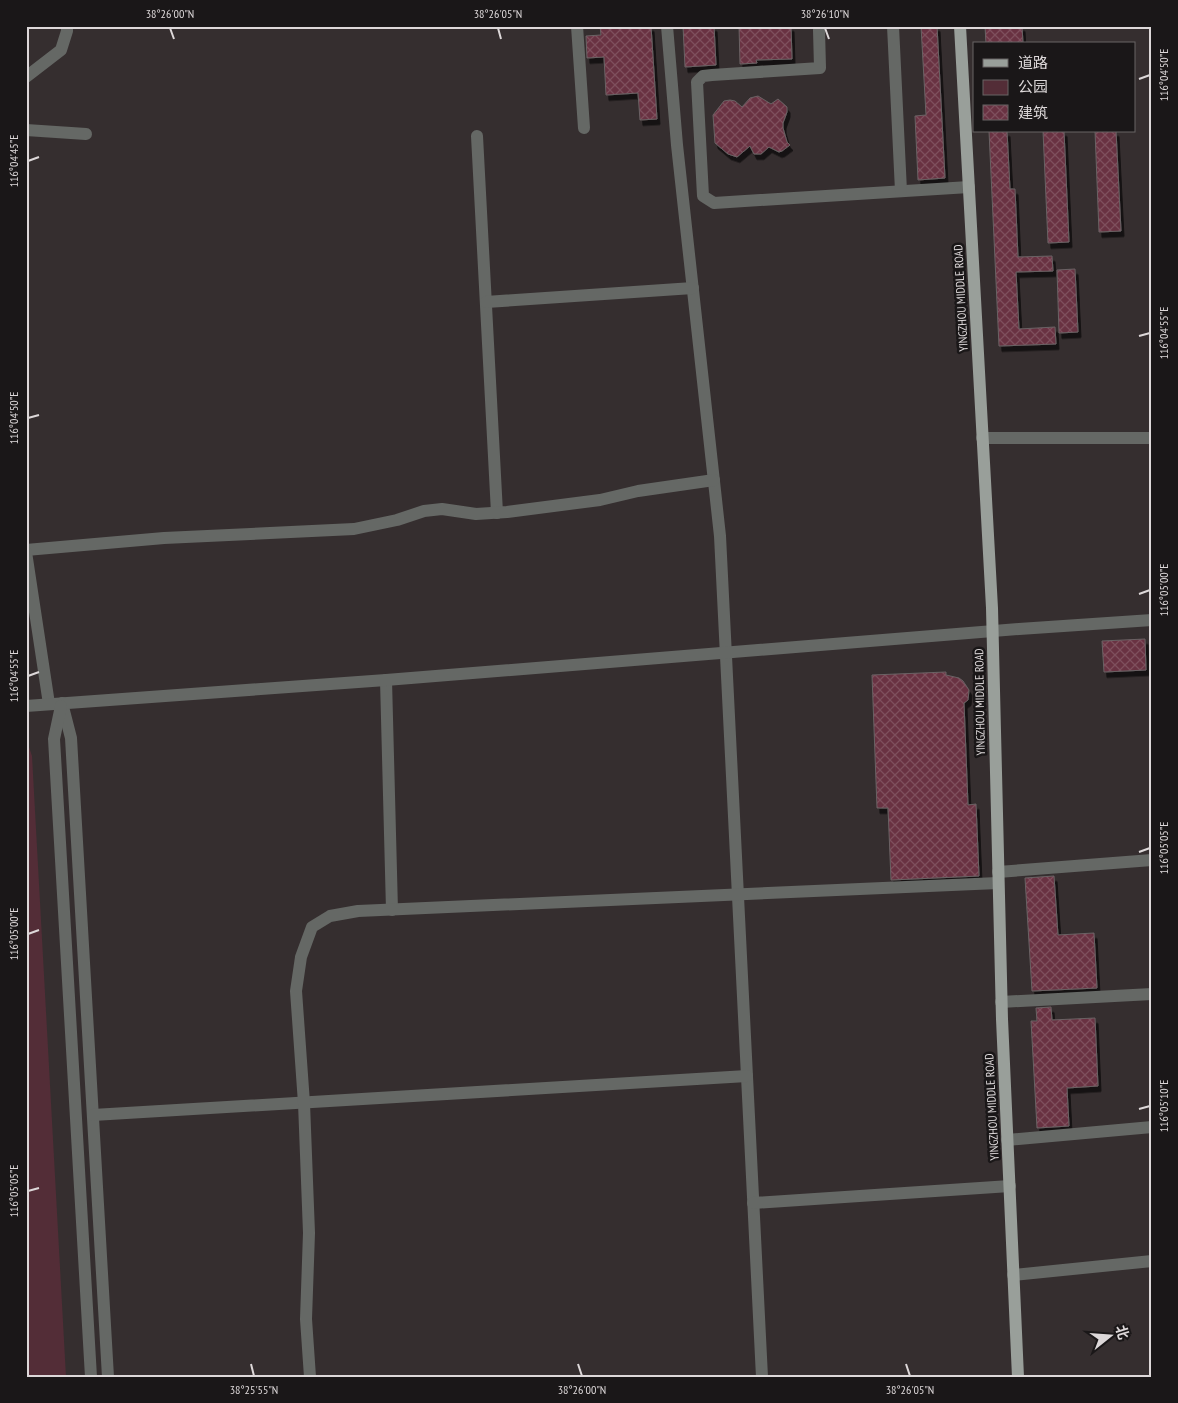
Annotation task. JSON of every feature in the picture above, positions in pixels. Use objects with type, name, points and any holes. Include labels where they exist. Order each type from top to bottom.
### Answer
[{"type":"main road","name":"YINGZHOU MIDDLE ROAD","points":[[960,26],[992,631],[1001,1002],[1018,1377]]},
{"type":"street","points":[[26,76],[61,50],[67,26]]},
{"type":"street","points":[[577,26],[584,128]]},
{"type":"street","points":[[667,26],[676,145],[720,536],[762,1377]]},
{"type":"street","points":[[821,26],[819,30],[820,68],[703,76],[697,82],[703,196],[714,203],[969,187]]},
{"type":"street","points":[[893,26],[901,191]]},
{"type":"street","points":[[26,130],[86,134]]},
{"type":"street","points":[[477,136],[496,513]]},
{"type":"street","points":[[486,302],[693,288]]},
{"type":"street","points":[[982,438],[1152,438]]},
{"type":"street","points":[[108,1377],[72,738],[56,704],[26,551],[164,538],[354,529],[397,520],[424,511],[442,509],[476,514],[496,513],[600,500],[638,491],[714,480]]},
{"type":"street","points":[[26,706],[1152,620]]},
{"type":"street","points":[[386,680],[392,910]]},
{"type":"street","points":[[56,704],[54,739],[91,1377]]},
{"type":"street","points":[[310,1377],[306,1320],[309,1233],[304,1103],[296,991],[301,957],[312,927],[330,916],[358,911],[738,894],[998,878],[1152,860]]},
{"type":"street","points":[[1001,1002],[1152,994]]},
{"type":"street","points":[[93,1115],[747,1076]]},
{"type":"street","points":[[1007,1140],[1152,1126]]},
{"type":"street","points":[[753,1203],[1010,1186]]},
{"type":"street","points":[[1013,1275],[1152,1261]]},
{"type":"green space","points":[[26,745],[29,747],[32,756],[66,1377],[26,1377]]},
{"type":"building","points":[[600,26],[651,26],[657,119],[640,120],[638,93],[606,95],[604,57],[587,58],[586,36],[601,35]]},
{"type":"building","points":[[683,26],[714,26],[716,65],[685,67]]},
{"type":"building","points":[[739,26],[791,26],[792,59],[756,60],[757,63],[740,64]]},
{"type":"building","points":[[921,26],[937,26],[945,178],[918,180],[915,116],[926,115]]},
{"type":"building","points":[[985,26],[1022,26],[1023,42],[986,42]]},
{"type":"building","points":[[758,96],[771,104],[778,99],[787,107],[783,128],[787,142],[790,145],[779,152],[769,147],[761,154],[754,154],[750,146],[737,157],[728,154],[715,143],[713,115],[724,101],[735,101],[742,107],[750,98]]},
{"type":"building","points":[[989,132],[1007,132],[1010,189],[1015,189],[1018,257],[1052,256],[1053,271],[1016,272],[1019,329],[1055,327],[1056,344],[999,346]]},
{"type":"building","points":[[1043,132],[1064,132],[1069,242],[1048,243]]},
{"type":"building","points":[[1095,132],[1116,132],[1121,231],[1099,232]]},
{"type":"building","points":[[1075,269],[1078,332],[1059,333],[1057,270]]},
{"type":"building","points":[[1145,639],[1146,670],[1104,672],[1102,641]]},
{"type":"building","points":[[946,672],[946,675],[963,681],[969,690],[968,700],[964,703],[968,805],[976,804],[979,876],[891,880],[888,808],[877,808],[872,675]]},
{"type":"building","points":[[1054,876],[1058,935],[1094,933],[1097,988],[1032,991],[1025,878]]},
{"type":"building","points":[[1051,1007],[1052,1020],[1095,1018],[1098,1086],[1067,1088],[1069,1126],[1037,1128],[1031,1021],[1037,1021],[1036,1008]]}]
